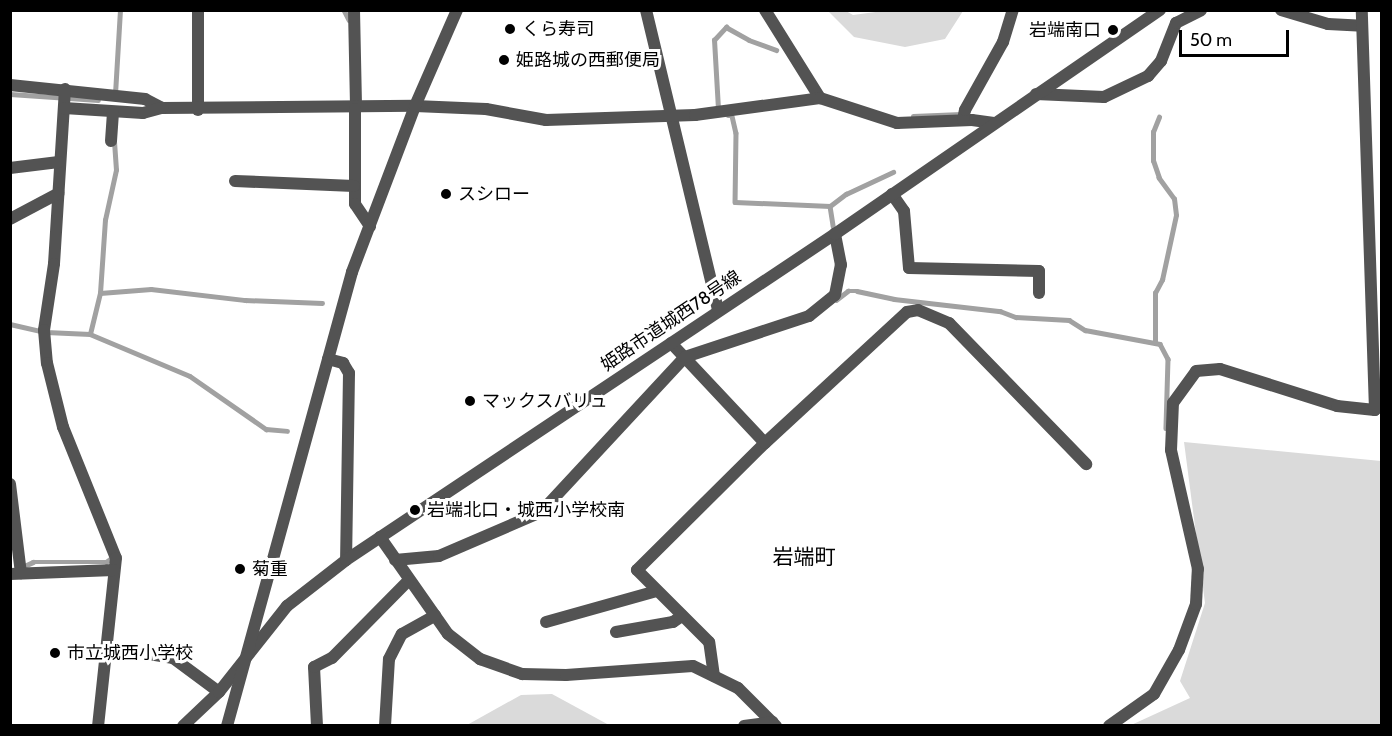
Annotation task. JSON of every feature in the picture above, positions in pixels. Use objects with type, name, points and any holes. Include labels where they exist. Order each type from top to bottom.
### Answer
[{"type":"street","points":[[198,10],[198,110]]},
{"type":"street","points":[[354,10],[355,204],[370,226]]},
{"type":"street","points":[[183,726],[219,692],[244,661],[328,359],[370,226],[415,106],[457,10]]},
{"type":"street","points":[[646,10],[718,311]]},
{"type":"street","points":[[765,10],[820,98]]},
{"type":"street","points":[[963,120],[964,110],[1003,42],[1012,10]]},
{"type":"street","name":"姫路市道城西78号線","points":[[227,726],[244,661],[287,606],[346,560],[835,234],[1160,10]]},
{"type":"street","points":[[1036,94],[1104,97],[1148,76],[1161,61],[1176,23],[1201,10]]},
{"type":"street","points":[[1281,10],[1328,24],[1362,26]]},
{"type":"street","points":[[1109,726],[1154,694],[1179,650],[1197,604],[1198,568],[1171,450],[1173,403],[1196,370],[1220,369],[1337,406],[1378,414],[1377,299],[1362,10]]},
{"type":"street","points":[[10,85],[117,112],[162,108],[198,110],[415,106],[486,109],[546,120],[672,115],[820,98],[897,123],[963,120],[994,123]]},
{"type":"street","points":[[64,98],[107,94],[127,97],[162,108]]},
{"type":"street","points":[[111,141],[119,103],[127,97]]},
{"type":"street","points":[[64,98],[54,264],[45,332],[47,363],[63,428],[116,558],[98,726]]},
{"type":"street","points":[[10,168],[59,162]]},
{"type":"street","points":[[235,181],[354,186]]},
{"type":"street","points":[[10,219],[59,193]]},
{"type":"street","points":[[892,194],[904,211],[909,268],[1039,271],[1039,293]]},
{"type":"street","points":[[395,560],[439,556],[541,512],[685,357],[809,316],[835,295],[841,265],[835,234]]},
{"type":"street","points":[[714,676],[709,642],[637,570],[765,443],[907,312],[918,310],[949,323],[1086,464]]},
{"type":"street","points":[[671,343],[765,443]]},
{"type":"street","points":[[328,359],[343,363],[349,373],[346,560]]},
{"type":"street","points":[[10,484],[16,574],[114,570]]},
{"type":"street","points":[[380,537],[408,581],[448,634],[480,659],[522,674],[566,675],[693,666],[738,688],[774,724]]},
{"type":"street","points":[[317,726],[314,666],[332,658],[408,581]]},
{"type":"street","points":[[546,622],[656,591]]},
{"type":"street","points":[[385,726],[389,659],[402,634],[435,616]]},
{"type":"street","points":[[616,632],[673,622],[682,616]]},
{"type":"street","points":[[108,647],[173,658],[219,692]]},
{"type":"street","points":[[744,726],[774,724]]},
{"type":"shaded area","points":[[828,11],[846,11],[853,15],[883,11],[963,11],[945,39],[905,47],[854,37]]},
{"type":"shaded area","points":[[1184,442],[1381,461],[1381,725],[1129,726],[1190,698],[1180,681],[1205,603]]},
{"type":"shaded area","points":[[552,694],[609,725],[467,725],[521,695]]},
{"type":"waterway","points":[[115,94],[120,10]]},
{"type":"waterway","points":[[344,10],[349,20]]},
{"type":"waterway","points":[[718,109],[714,40],[726,27],[749,40],[776,50]]},
{"type":"waterway","points":[[10,94],[98,100]]},
{"type":"waterway","points":[[913,116],[961,114]]},
{"type":"waterway","points":[[728,116],[732,116],[736,133],[735,202],[830,206],[833,226]]},
{"type":"waterway","points":[[1155,343],[1155,293],[1162,280],[1176,215],[1174,199],[1159,178],[1153,161],[1153,132],[1159,117]]},
{"type":"waterway","points":[[90,334],[100,293],[105,220],[116,170],[114,141]]},
{"type":"waterway","points":[[830,206],[846,194],[893,172]]},
{"type":"waterway","points":[[100,293],[151,289],[245,300],[322,303]]},
{"type":"waterway","points":[[836,300],[848,291],[857,291],[894,299],[1000,311],[1016,317],[1069,320],[1085,330],[1160,344],[1168,359],[1166,428]]},
{"type":"waterway","points":[[10,324],[46,332],[90,334],[190,376],[266,429],[287,431]]},
{"type":"waterway","points":[[22,567],[33,562],[106,562],[113,557]]},
{"type":"place","name":"くら寿司","points":[[510,29]]},
{"type":"place","name":"岩端南口","points":[[1113,30]]},
{"type":"place","name":"姫路城の西郵便局","points":[[504,60]]},
{"type":"place","name":"スシロー","points":[[446,194]]},
{"type":"place","name":"マックスバリュ","points":[[470,401]]},
{"type":"place","name":"岩端北口・城西小学校南","points":[[415,510]]},
{"type":"place","name":"菊重","points":[[240,569]]},
{"type":"place","name":"市立城西小学校","points":[[55,653]]},
{"type":"district","name":"岩端町","points":[[804,557]]}]
